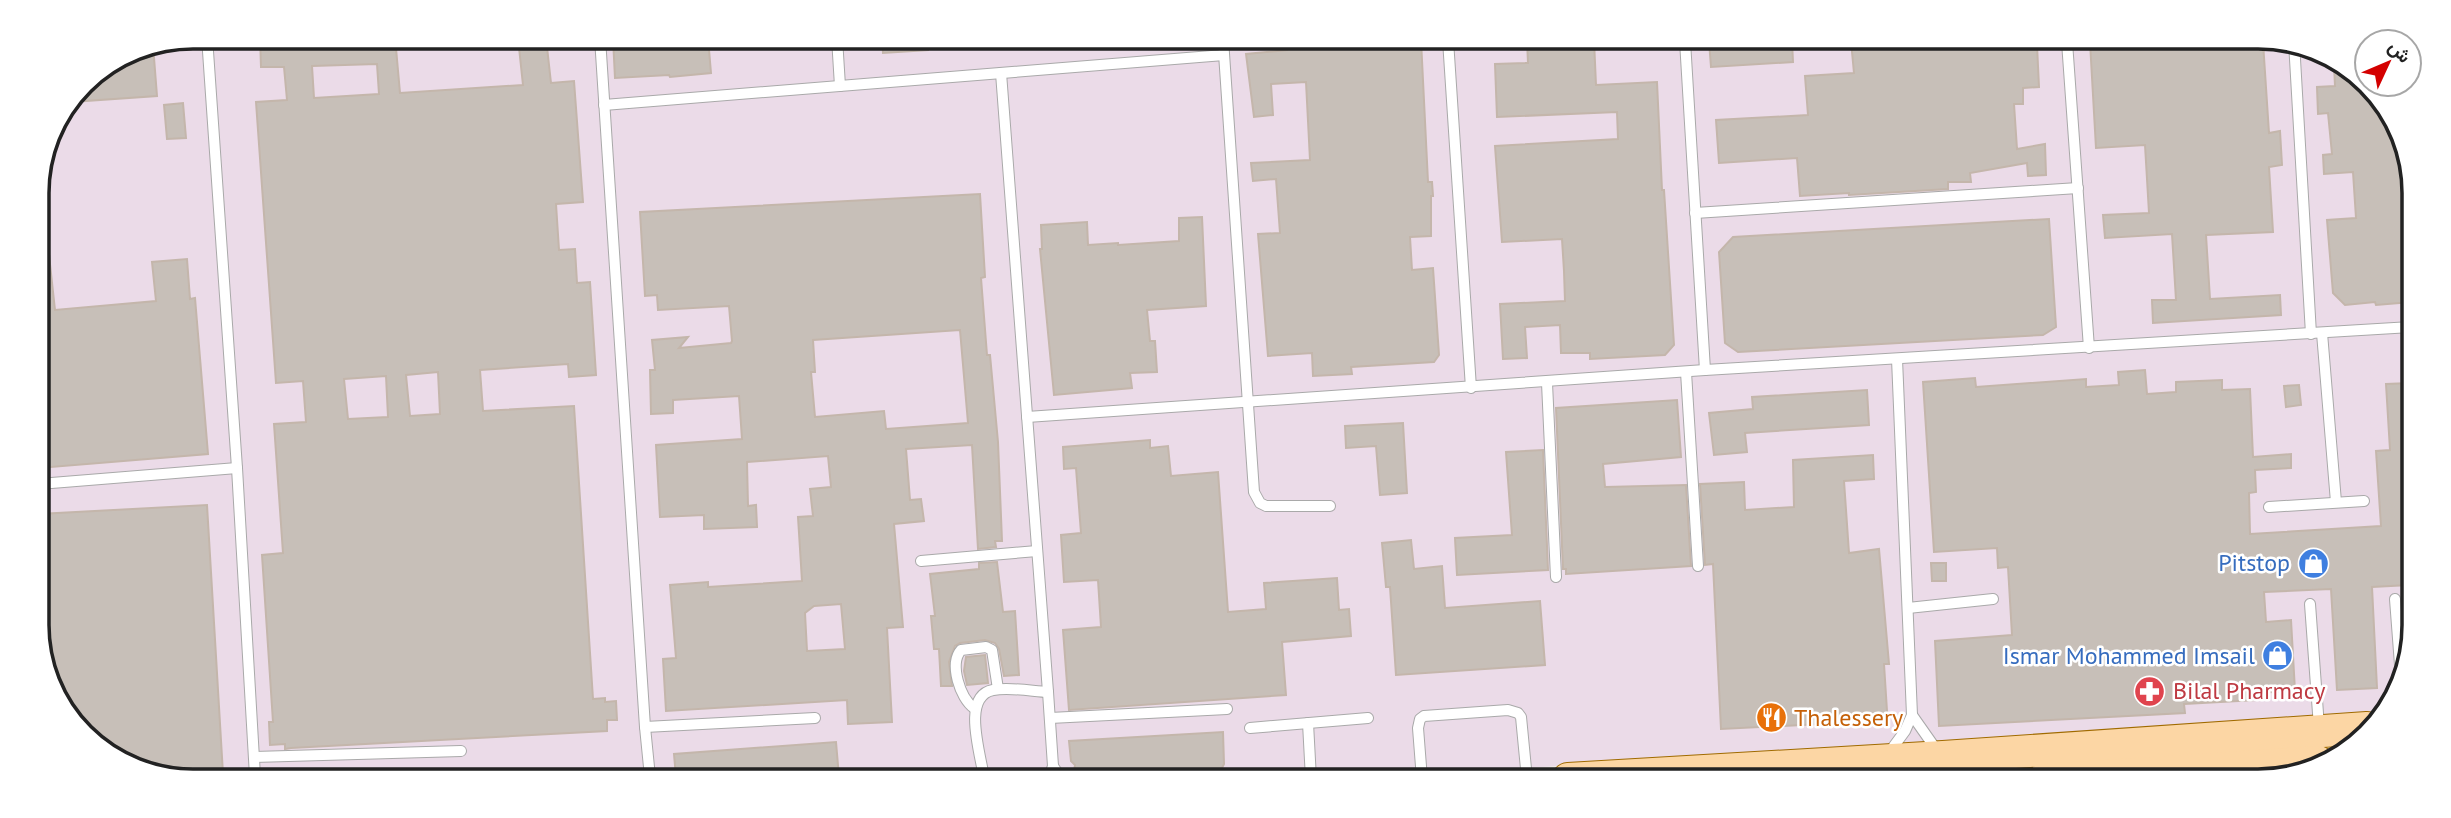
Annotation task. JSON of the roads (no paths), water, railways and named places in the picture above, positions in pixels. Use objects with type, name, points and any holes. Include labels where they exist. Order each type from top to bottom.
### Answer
[{"type":"main road","points":[[1726,769],[2357,729]]},
{"type":"main road","points":[[2211,769],[2295,764]]},
{"type":"lane","points":[[208,49],[255,769]]},
{"type":"lane","points":[[601,49],[649,769]]},
{"type":"lane","points":[[838,49],[840,86]]},
{"type":"lane","points":[[1224,49],[1254,492],[1260,502],[1272,507],[1330,506]]},
{"type":"lane","points":[[1449,49],[1471,388]]},
{"type":"lane","points":[[1685,49],[1704,370]]},
{"type":"lane","points":[[2068,49],[2089,348]]},
{"type":"lane","points":[[2295,54],[2317,334],[2336,502]]},
{"type":"lane","points":[[604,105],[1224,55]]},
{"type":"lane","points":[[1001,73],[1052,769]]},
{"type":"lane","points":[[1695,213],[2078,188]]},
{"type":"lane","points":[[1027,416],[1547,383],[1704,370],[2402,328]]},
{"type":"lane","points":[[1884,759],[1895,746],[1912,715],[1897,359]]},
{"type":"lane","points":[[1686,372],[1698,566]]},
{"type":"lane","points":[[1547,383],[1556,577]]},
{"type":"lane","points":[[49,483],[237,468]]},
{"type":"lane","points":[[2269,508],[2364,500]]},
{"type":"lane","points":[[921,561],[1037,551]]},
{"type":"lane","points":[[1908,608],[1993,599]]},
{"type":"lane","points":[[2395,599],[2399,653]]},
{"type":"lane","points":[[2310,604],[2319,731]]},
{"type":"lane","points":[[974,708],[965,700],[959,688],[956,659],[961,650],[986,647],[992,650],[998,689]]},
{"type":"lane","points":[[983,769],[974,708],[980,697],[985,692],[998,689],[1048,692]]},
{"type":"lane","points":[[1050,718],[1227,709]]},
{"type":"lane","points":[[1421,769],[1418,728],[1420,719],[1424,716],[1508,710],[1518,713],[1523,723],[1526,769]]},
{"type":"lane","points":[[1912,715],[1943,757]]},
{"type":"lane","points":[[645,727],[815,718]]},
{"type":"lane","points":[[1250,728],[1368,718]]},
{"type":"lane","points":[[1308,723],[1310,769]]},
{"type":"lane","points":[[254,757],[461,751]]},
{"type":"place","name":"Pitstop","points":[[2313,563]]},
{"type":"place","name":"Ismar Mohammed Imsail","points":[[2278,656]]},
{"type":"place","name":"Bilal Pharmacy","points":[[2150,691]]},
{"type":"place","name":"Thalessery","points":[[1771,718]]}]
